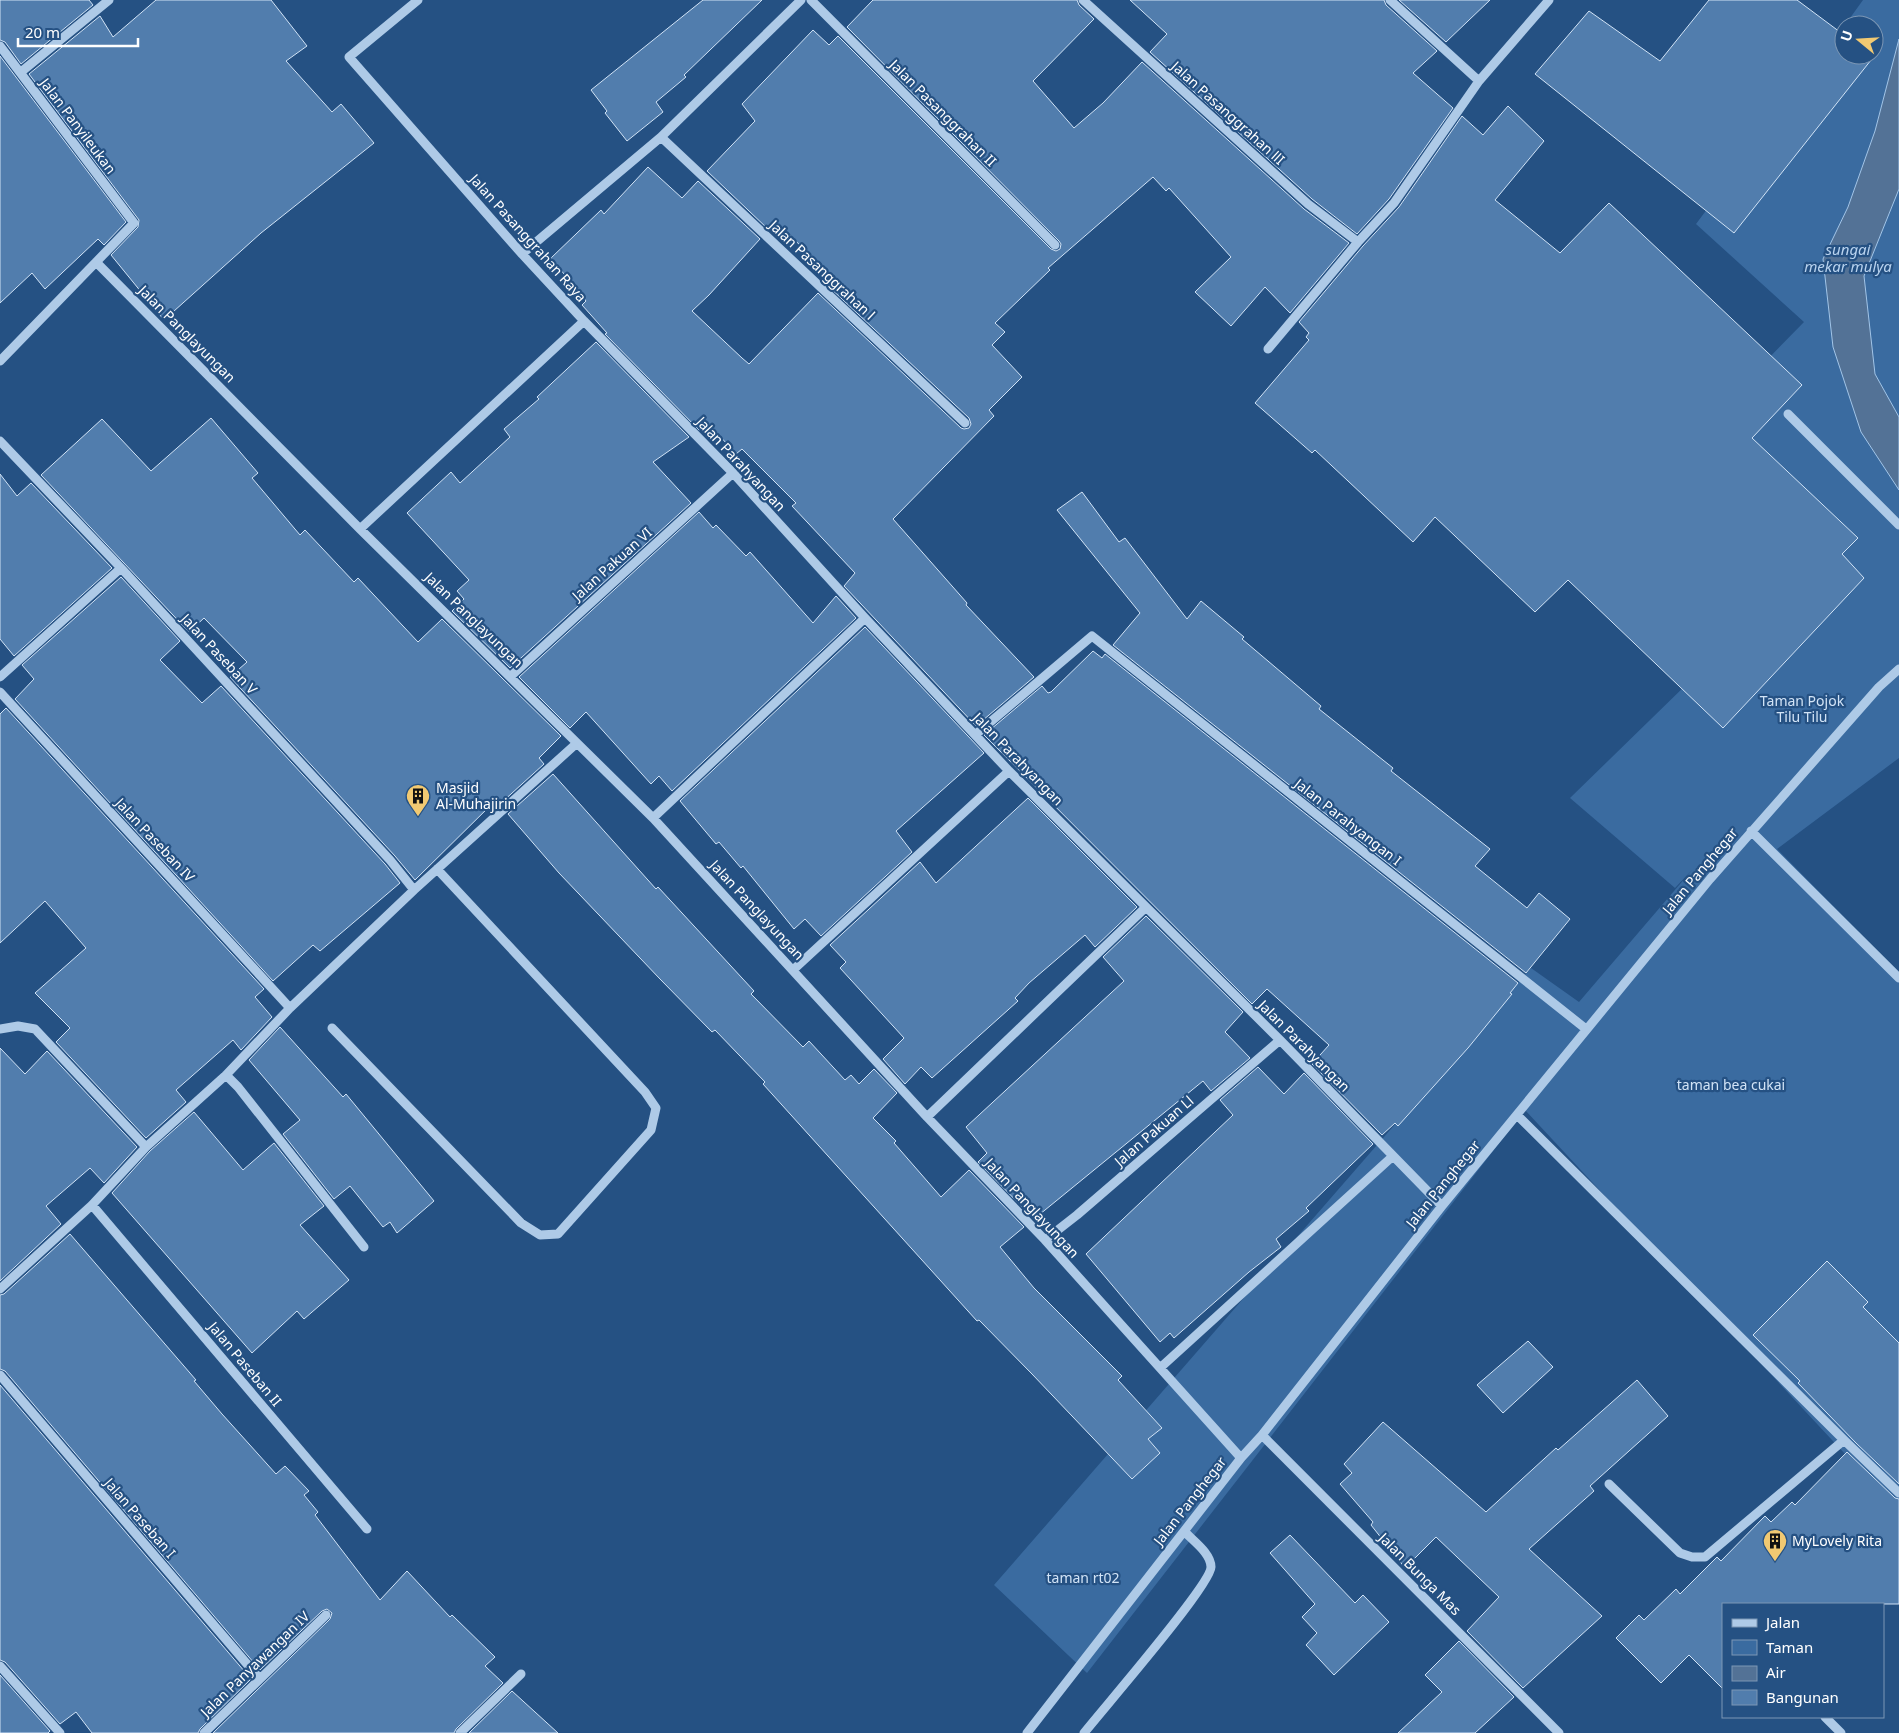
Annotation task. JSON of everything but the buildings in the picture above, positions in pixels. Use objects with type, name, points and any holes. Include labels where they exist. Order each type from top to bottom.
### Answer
[{"type":"street","points":[[21,72],[109,0]]},
{"type":"street","name":"Jalan Pasanggrahan Raya","points":[[360,529],[584,321],[522,254],[349,57],[418,0]]},
{"type":"street","points":[[522,254],[661,137],[801,0]]},
{"type":"street","name":"Jalan Pasanggrahan II","points":[[811,0],[1055,245]]},
{"type":"street","name":"Jalan Pasanggrahan llI","points":[[1083,0],[1308,204],[1358,242]]},
{"type":"street","points":[[1390,0],[1479,81]]},
{"type":"street","points":[[1268,349],[1358,242],[1394,203],[1479,81],[1549,0]]},
{"type":"street","name":"Jalan Panyileukan","points":[[0,46],[134,223],[96,262]]},
{"type":"street","name":"Jalan Pasanggrahan l","points":[[661,137],[965,423]]},
{"type":"street","points":[[1,357],[96,262]]},
{"type":"street","name":"Jalan Panglayungan","points":[[96,262],[360,529],[653,818],[927,1117],[1045,1240],[1241,1458]]},
{"type":"street","name":"Jalan Parahyangan","points":[[584,321],[733,474],[1009,771],[1280,1040],[1442,1206]]},
{"type":"street","points":[[1788,414],[1899,525]]},
{"type":"street","name":"Jalan Paseban V","points":[[0,441],[121,568],[390,860],[414,890]]},
{"type":"street","name":"Jalan Pakuan VI","points":[[511,676],[733,474]]},
{"type":"street","points":[[0,677],[121,568]]},
{"type":"street","points":[[653,818],[865,618]]},
{"type":"street","name":"Jalan Parahyangan I","points":[[975,735],[1092,636],[1586,1029]]},
{"type":"street","name":"Jalan Panghegar","points":[[1027,1733],[1241,1458],[1262,1435],[1442,1206],[1586,1029],[1751,831],[1879,687],[1899,669]]},
{"type":"street","name":"Jalan Paseban IV","points":[[0,692],[290,1008]]},
{"type":"street","points":[[0,1289],[92,1205],[146,1147],[226,1075],[290,1008],[414,890],[577,743]]},
{"type":"street","points":[[793,970],[1009,771]]},
{"type":"street","points":[[1751,831],[1899,978]]},
{"type":"street","points":[[332,1028],[521,1223],[540,1235],[558,1234],[651,1130],[656,1108],[646,1092],[437,869]]},
{"type":"street","points":[[927,1117],[1145,908]]},
{"type":"street","points":[[0,1029],[18,1026],[35,1030],[146,1147]]},
{"type":"street","name":"Jalan Pakuan Ll","points":[[1045,1240],[1078,1215],[1280,1040]]},
{"type":"street","points":[[226,1075],[238,1087],[364,1247]]},
{"type":"street","points":[[1517,1116],[1899,1493]]},
{"type":"street","points":[[1160,1368],[1393,1156]]},
{"type":"street","name":"Jalan Paseban II","points":[[92,1205],[367,1530]]},
{"type":"street","name":"Jalan Paseban I","points":[[0,1375],[259,1678]]},
{"type":"street","name":"Jalan Bunga Mas","points":[[1262,1435],[1559,1733]]},
{"type":"street","points":[[1609,1484],[1680,1554],[1704,1557],[1844,1440]]},
{"type":"street","points":[[1084,1733],[1196,1596],[1212,1569],[1211,1559],[1184,1532]]},
{"type":"street","name":"Jalan Panyawangan IV","points":[[204,1733],[326,1615]]},
{"type":"street","points":[[0,1666],[60,1733]]},
{"type":"street","points":[[460,1733],[521,1674]]},
{"type":"street","points":[[1826,1718],[1841,1733]]},
{"type":"green space","points":[[1863,0],[1899,0],[1899,758],[1777,849],[1899,973],[1899,1512],[1525,1110],[1087,1673],[994,1585],[1531,968],[1579,1002],[1692,870],[1675,888],[1570,798],[1808,566],[1679,450],[1804,322],[1696,224],[1834,39],[1834,65],[1884,65],[1884,15],[1852,15]]},
{"type":"water","name":"sungai mekar mulya","points":[[1899,39],[1899,189],[1864,276],[1875,374],[1899,417],[1899,490],[1861,432],[1833,347],[1823,259],[1848,207],[1875,131]]},
{"type":"place","name":"Masjid Al-Muhajirin","points":[[418,817]]},
{"type":"place","name":"MyLovely Rita","points":[[1775,1562]]},
{"type":"park label","name":"Taman Pojok Tilu Tilu","points":[[1802,710]]},
{"type":"park label","name":"taman bea cukai","points":[[1731,1085]]},
{"type":"park label","name":"taman rt02","points":[[1083,1578]]}]
